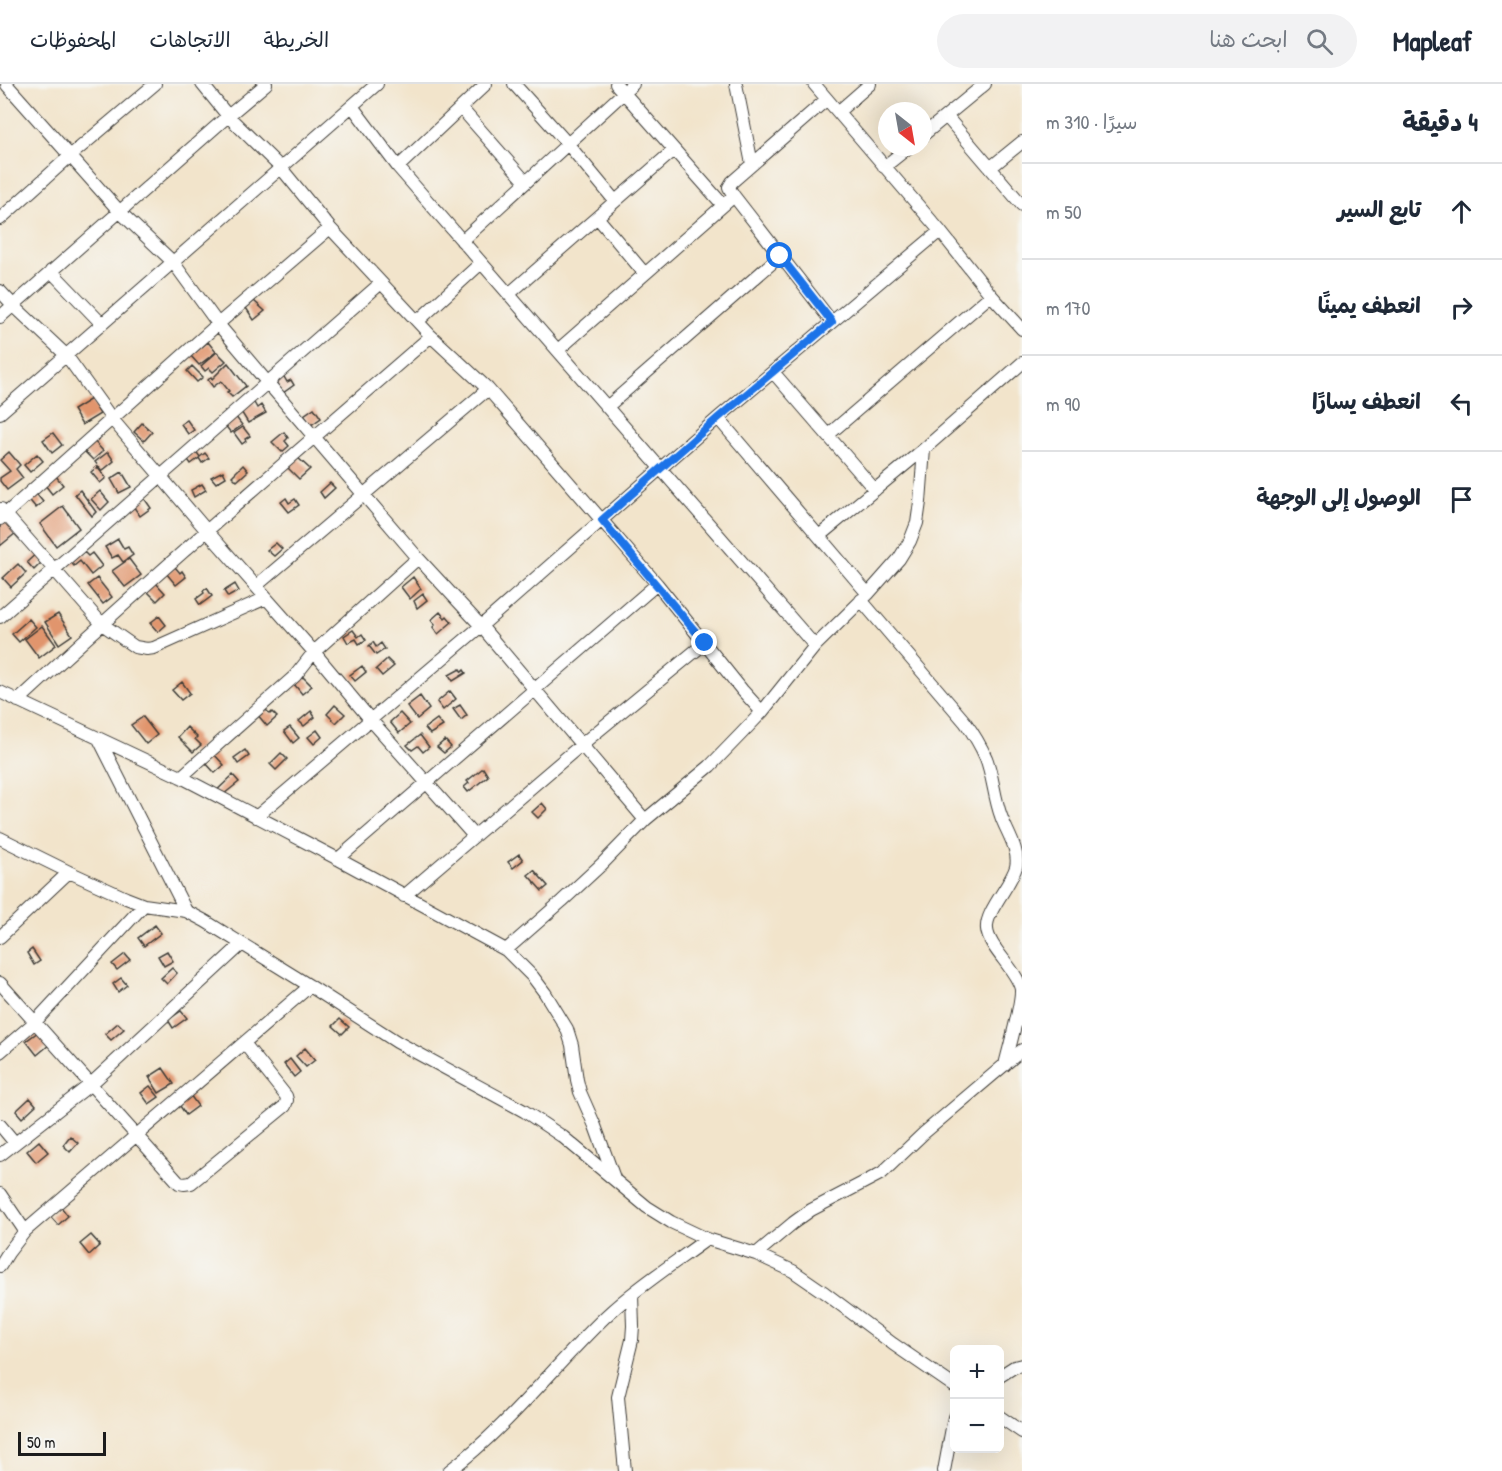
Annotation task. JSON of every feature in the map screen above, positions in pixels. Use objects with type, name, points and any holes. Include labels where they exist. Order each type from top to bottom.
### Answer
[{"type":"street","points":[[0,219],[155,84]]},
{"type":"street","points":[[202,84],[228,116],[281,168],[330,228],[381,283],[431,336],[488,389],[657,584],[762,712]]},
{"type":"street","points":[[0,317],[266,84]]},
{"type":"street","points":[[0,413],[377,84]]},
{"type":"street","points":[[398,167],[486,84]]},
{"type":"street","points":[[514,84],[615,201]]},
{"type":"street","points":[[736,84],[752,164]]},
{"type":"street","points":[[814,84],[940,231],[991,295],[1021,326]]},
{"type":"street","points":[[838,112],[870,84]]},
{"type":"street","points":[[932,128],[985,84]]},
{"type":"street","points":[[5,87],[120,212],[173,262],[218,324],[267,382],[418,558],[481,626],[645,820]]},
{"type":"street","points":[[462,241],[624,87],[674,150],[723,205]]},
{"type":"street","points":[[827,99],[729,186],[734,196],[832,322]]},
{"type":"street","points":[[352,106],[398,167],[815,646]]},
{"type":"street","points":[[461,108],[526,182]]},
{"type":"street","points":[[946,116],[1022,205]]},
{"type":"street","points":[[990,168],[1022,142]]},
{"type":"street","points":[[509,294],[674,150]]},
{"type":"street","points":[[884,167],[898,156]]},
{"type":"street","points":[[558,350],[734,196]]},
{"type":"street","points":[[597,217],[645,274]]},
{"type":"street","points":[[266,598],[154,648],[147,650],[135,647],[102,624],[2,514],[330,228]]},
{"type":"street","points":[[256,817],[481,626],[718,418],[940,231]]},
{"type":"street","points":[[607,407],[780,256]]},
{"type":"street","points":[[418,321],[481,263]]},
{"type":"street","points":[[51,271],[102,324]]},
{"type":"street","points":[[0,616],[381,283]]},
{"type":"street","points":[[0,291],[66,356],[112,419],[207,531],[474,836]]},
{"type":"street","points":[[828,435],[991,295]]},
{"type":"street","points":[[18,701],[207,531],[431,336]]},
{"type":"street","points":[[819,536],[1022,363]]},
{"type":"street","points":[[772,372],[875,490]]},
{"type":"street","points":[[256,586],[488,389]]},
{"type":"street","points":[[718,418],[819,536],[965,722],[987,759],[1000,814],[1015,849],[1017,861],[1015,871],[989,917],[987,929],[990,940],[1015,976],[1021,989],[1021,1003],[1005,1065]]},
{"type":"street","points":[[506,950],[602,864],[645,820],[710,765],[762,712],[815,646],[865,597],[899,559],[917,523],[924,448]]},
{"type":"street","points":[[181,777],[295,676],[314,652],[418,558]]},
{"type":"street","points":[[338,859],[657,584]]},
{"type":"street","points":[[404,896],[705,643]]},
{"type":"street","points":[[0,692],[181,777],[506,950],[533,977],[567,1029],[580,1092],[614,1179]]},
{"type":"street","points":[[99,739],[186,911]]},
{"type":"street","points":[[1,839],[126,898],[144,905],[186,911],[206,921],[397,1042],[524,1111],[563,1137],[647,1208],[707,1239],[756,1254],[793,1271],[950,1383]]},
{"type":"street","points":[[0,937],[69,873]]},
{"type":"street","points":[[0,1052],[35,1022],[144,905]]},
{"type":"street","points":[[0,1155],[91,1084],[242,944]]},
{"type":"street","points":[[0,983],[179,1183],[191,1183],[285,1106],[286,1096],[244,1043]]},
{"type":"street","points":[[0,1266],[25,1231],[310,986]]},
{"type":"street","points":[[756,1254],[811,1210],[882,1173],[924,1133],[1022,1050]]},
{"type":"street","points":[[0,1125],[15,1143]]},
{"type":"street","points":[[0,1194],[25,1231]]},
{"type":"street","points":[[449,1471],[501,1427],[608,1315],[707,1239]]},
{"type":"street","points":[[625,1471],[618,1396],[632,1340],[632,1295]]},
{"type":"street","points":[[1004,1373],[1022,1365]]},
{"type":"street","points":[[1004,1420],[1022,1432]]},
{"type":"street","points":[[944,1471],[950,1444]]},
{"type":"building","points":[[254,301],[265,311],[254,320],[246,308]]},
{"type":"building","points":[[208,342],[216,352],[199,365],[191,356]]},
{"type":"building","points":[[217,352],[226,361],[213,372],[209,368],[205,371],[201,366]]},
{"type":"building","points":[[228,363],[246,386],[232,397],[221,381],[213,387],[208,380],[211,377],[212,379]]},
{"type":"building","points":[[192,366],[203,377],[197,382],[187,371]]},
{"type":"building","points":[[283,375],[287,382],[291,380],[294,385],[283,393],[275,381]]},
{"type":"building","points":[[91,399],[100,414],[82,425],[73,410]]},
{"type":"building","points":[[253,401],[257,408],[261,405],[266,413],[248,423],[240,410]]},
{"type":"building","points":[[314,408],[321,418],[311,425],[304,415]]},
{"type":"building","points":[[235,416],[242,425],[231,433],[224,424]]},
{"type":"building","points":[[187,420],[194,430],[188,434],[181,424]]},
{"type":"building","points":[[142,423],[152,432],[144,441],[134,432]]},
{"type":"building","points":[[243,427],[250,436],[242,444],[234,433]]},
{"type":"building","points":[[284,432],[288,438],[285,441],[289,446],[282,452],[272,442]]},
{"type":"building","points":[[53,433],[62,445],[52,453],[43,440]]},
{"type":"building","points":[[94,441],[103,451],[93,460],[84,451]]},
{"type":"building","points":[[195,450],[200,457],[205,453],[209,458],[202,463],[199,458],[191,464],[186,457]]},
{"type":"building","points":[[9,452],[20,465],[16,469],[23,478],[7,490],[0,478],[10,471],[0,460]]},
{"type":"building","points":[[108,452],[114,461],[102,471],[95,462]]},
{"type":"building","points":[[37,454],[43,461],[30,472],[24,465]]},
{"type":"building","points":[[297,457],[310,469],[299,479],[288,468]]},
{"type":"building","points":[[243,465],[248,471],[237,481],[232,476]]},
{"type":"building","points":[[97,467],[106,478],[100,483],[91,472]]},
{"type":"building","points":[[223,471],[226,477],[216,483],[211,477]]},
{"type":"building","points":[[122,472],[131,487],[119,493],[111,479]]},
{"type":"building","points":[[55,475],[63,485],[52,494],[45,485]]},
{"type":"building","points":[[330,483],[335,488],[324,498],[320,492]]},
{"type":"building","points":[[202,484],[206,490],[194,497],[191,490]]},
{"type":"building","points":[[80,490],[96,512],[92,516],[75,494]]},
{"type":"building","points":[[34,491],[43,502],[36,508],[27,497]]},
{"type":"building","points":[[100,491],[109,502],[101,510],[91,499]]},
{"type":"building","points":[[144,498],[151,508],[140,516],[133,506]]},
{"type":"building","points":[[286,498],[289,503],[295,499],[299,505],[289,512],[281,502]]},
{"type":"building","points":[[63,506],[79,528],[56,546],[40,524]]},
{"type":"building","points":[[6,520],[16,533],[0,546],[0,525]]},
{"type":"building","points":[[118,539],[124,549],[128,547],[133,555],[123,562],[118,555],[112,558],[105,547]]},
{"type":"building","points":[[276,543],[282,549],[274,556],[267,550]]},
{"type":"building","points":[[82,550],[88,556],[92,553],[102,566],[91,575],[80,561],[74,566],[69,560]]},
{"type":"building","points":[[39,551],[46,558],[34,570],[27,562]]},
{"type":"building","points":[[129,559],[141,575],[125,587],[112,571]]},
{"type":"building","points":[[18,564],[26,573],[11,587],[3,578]]},
{"type":"building","points":[[175,567],[186,577],[176,585],[166,573]]},
{"type":"building","points":[[413,577],[421,589],[410,599],[401,587]]},
{"type":"building","points":[[97,578],[112,597],[103,604],[88,585]]},
{"type":"building","points":[[155,582],[165,593],[157,601],[146,590]]},
{"type":"building","points":[[235,584],[239,591],[228,597],[224,591]]},
{"type":"building","points":[[207,588],[212,596],[200,605],[196,599]]},
{"type":"building","points":[[423,594],[427,600],[417,608],[414,601]]},
{"type":"building","points":[[440,612],[452,622],[438,634],[431,620]]},
{"type":"building","points":[[58,614],[72,635],[59,644],[45,622]]},
{"type":"building","points":[[159,616],[166,625],[158,632],[150,623]]},
{"type":"building","points":[[29,619],[36,627],[19,642],[12,634]]},
{"type":"building","points":[[42,626],[56,645],[39,658],[25,639]]},
{"type":"building","points":[[353,630],[358,637],[362,634],[366,640],[359,644],[356,639],[348,643],[344,636]]},
{"type":"building","points":[[373,642],[376,647],[381,643],[385,649],[376,655],[369,646]]},
{"type":"building","points":[[387,659],[394,666],[382,676],[376,669]]},
{"type":"building","points":[[362,666],[366,672],[355,681],[350,675]]},
{"type":"building","points":[[460,669],[466,673],[453,681],[449,675]]},
{"type":"building","points":[[303,677],[312,686],[302,694],[294,684]]},
{"type":"building","points":[[182,682],[190,693],[181,700],[172,690]]},
{"type":"building","points":[[450,691],[456,699],[443,710],[437,702]]},
{"type":"building","points":[[420,696],[429,709],[417,719],[407,706]]},
{"type":"building","points":[[335,705],[345,714],[336,723],[327,714]]},
{"type":"building","points":[[460,705],[467,715],[461,720],[453,709]]},
{"type":"building","points":[[264,708],[277,717],[267,726],[257,714]]},
{"type":"building","points":[[311,711],[315,717],[304,726],[299,721]]},
{"type":"building","points":[[400,713],[410,724],[399,733],[390,722]]},
{"type":"building","points":[[143,717],[157,735],[146,744],[131,725]]},
{"type":"building","points":[[437,719],[443,726],[430,734],[425,728]]},
{"type":"building","points":[[187,727],[201,745],[193,752],[178,737]]},
{"type":"building","points":[[290,727],[299,738],[293,743],[284,731]]},
{"type":"building","points":[[317,730],[322,737],[314,744],[308,737]]},
{"type":"building","points":[[420,735],[429,747],[423,752],[418,746],[412,750],[407,745]]},
{"type":"building","points":[[445,740],[451,747],[444,753],[437,747]]},
{"type":"building","points":[[245,750],[249,756],[238,764],[234,758]]},
{"type":"building","points":[[213,753],[224,765],[215,773],[204,761]]},
{"type":"building","points":[[281,753],[287,759],[276,770],[270,764]]},
{"type":"building","points":[[483,768],[488,776],[468,792],[464,787],[469,783],[467,781]]},
{"type":"building","points":[[233,775],[239,782],[219,798],[212,795]]},
{"type":"building","points":[[542,803],[547,809],[538,818],[532,812]]},
{"type":"building","points":[[519,854],[523,860],[513,868],[508,862]]},
{"type":"building","points":[[534,870],[548,886],[542,891],[528,875]]},
{"type":"building","points":[[155,925],[161,933],[144,946],[138,938]]},
{"type":"building","points":[[32,949],[40,961],[34,965],[27,953]]},
{"type":"building","points":[[167,951],[173,961],[164,966],[158,956]]},
{"type":"building","points":[[125,954],[130,960],[117,970],[112,964]]},
{"type":"building","points":[[172,968],[177,973],[167,984],[161,978]]},
{"type":"building","points":[[121,978],[127,985],[118,992],[113,984]]},
{"type":"building","points":[[181,1011],[187,1018],[173,1028],[168,1020]]},
{"type":"building","points":[[340,1019],[349,1027],[342,1034],[333,1026]]},
{"type":"building","points":[[118,1023],[124,1029],[111,1040],[105,1034]]},
{"type":"building","points":[[38,1032],[49,1045],[37,1055],[26,1041]]},
{"type":"building","points":[[305,1048],[315,1060],[306,1067],[296,1056]]},
{"type":"building","points":[[290,1059],[300,1072],[294,1077],[284,1064]]},
{"type":"building","points":[[163,1068],[174,1084],[159,1093],[149,1077]]},
{"type":"building","points":[[150,1086],[159,1097],[149,1104],[141,1093]]},
{"type":"building","points":[[190,1095],[198,1106],[186,1115],[178,1103]]},
{"type":"building","points":[[30,1098],[36,1105],[22,1118],[16,1111]]},
{"type":"building","points":[[70,1136],[78,1143],[70,1152],[63,1145]]},
{"type":"building","points":[[39,1141],[48,1152],[36,1162],[27,1151]]},
{"type":"building","points":[[61,1207],[68,1216],[58,1225],[50,1216]]},
{"type":"building","points":[[91,1235],[100,1245],[89,1255],[80,1244]]},
{"type":"route","points":[[705,643],[602,520],[832,322],[780,256]]}]
